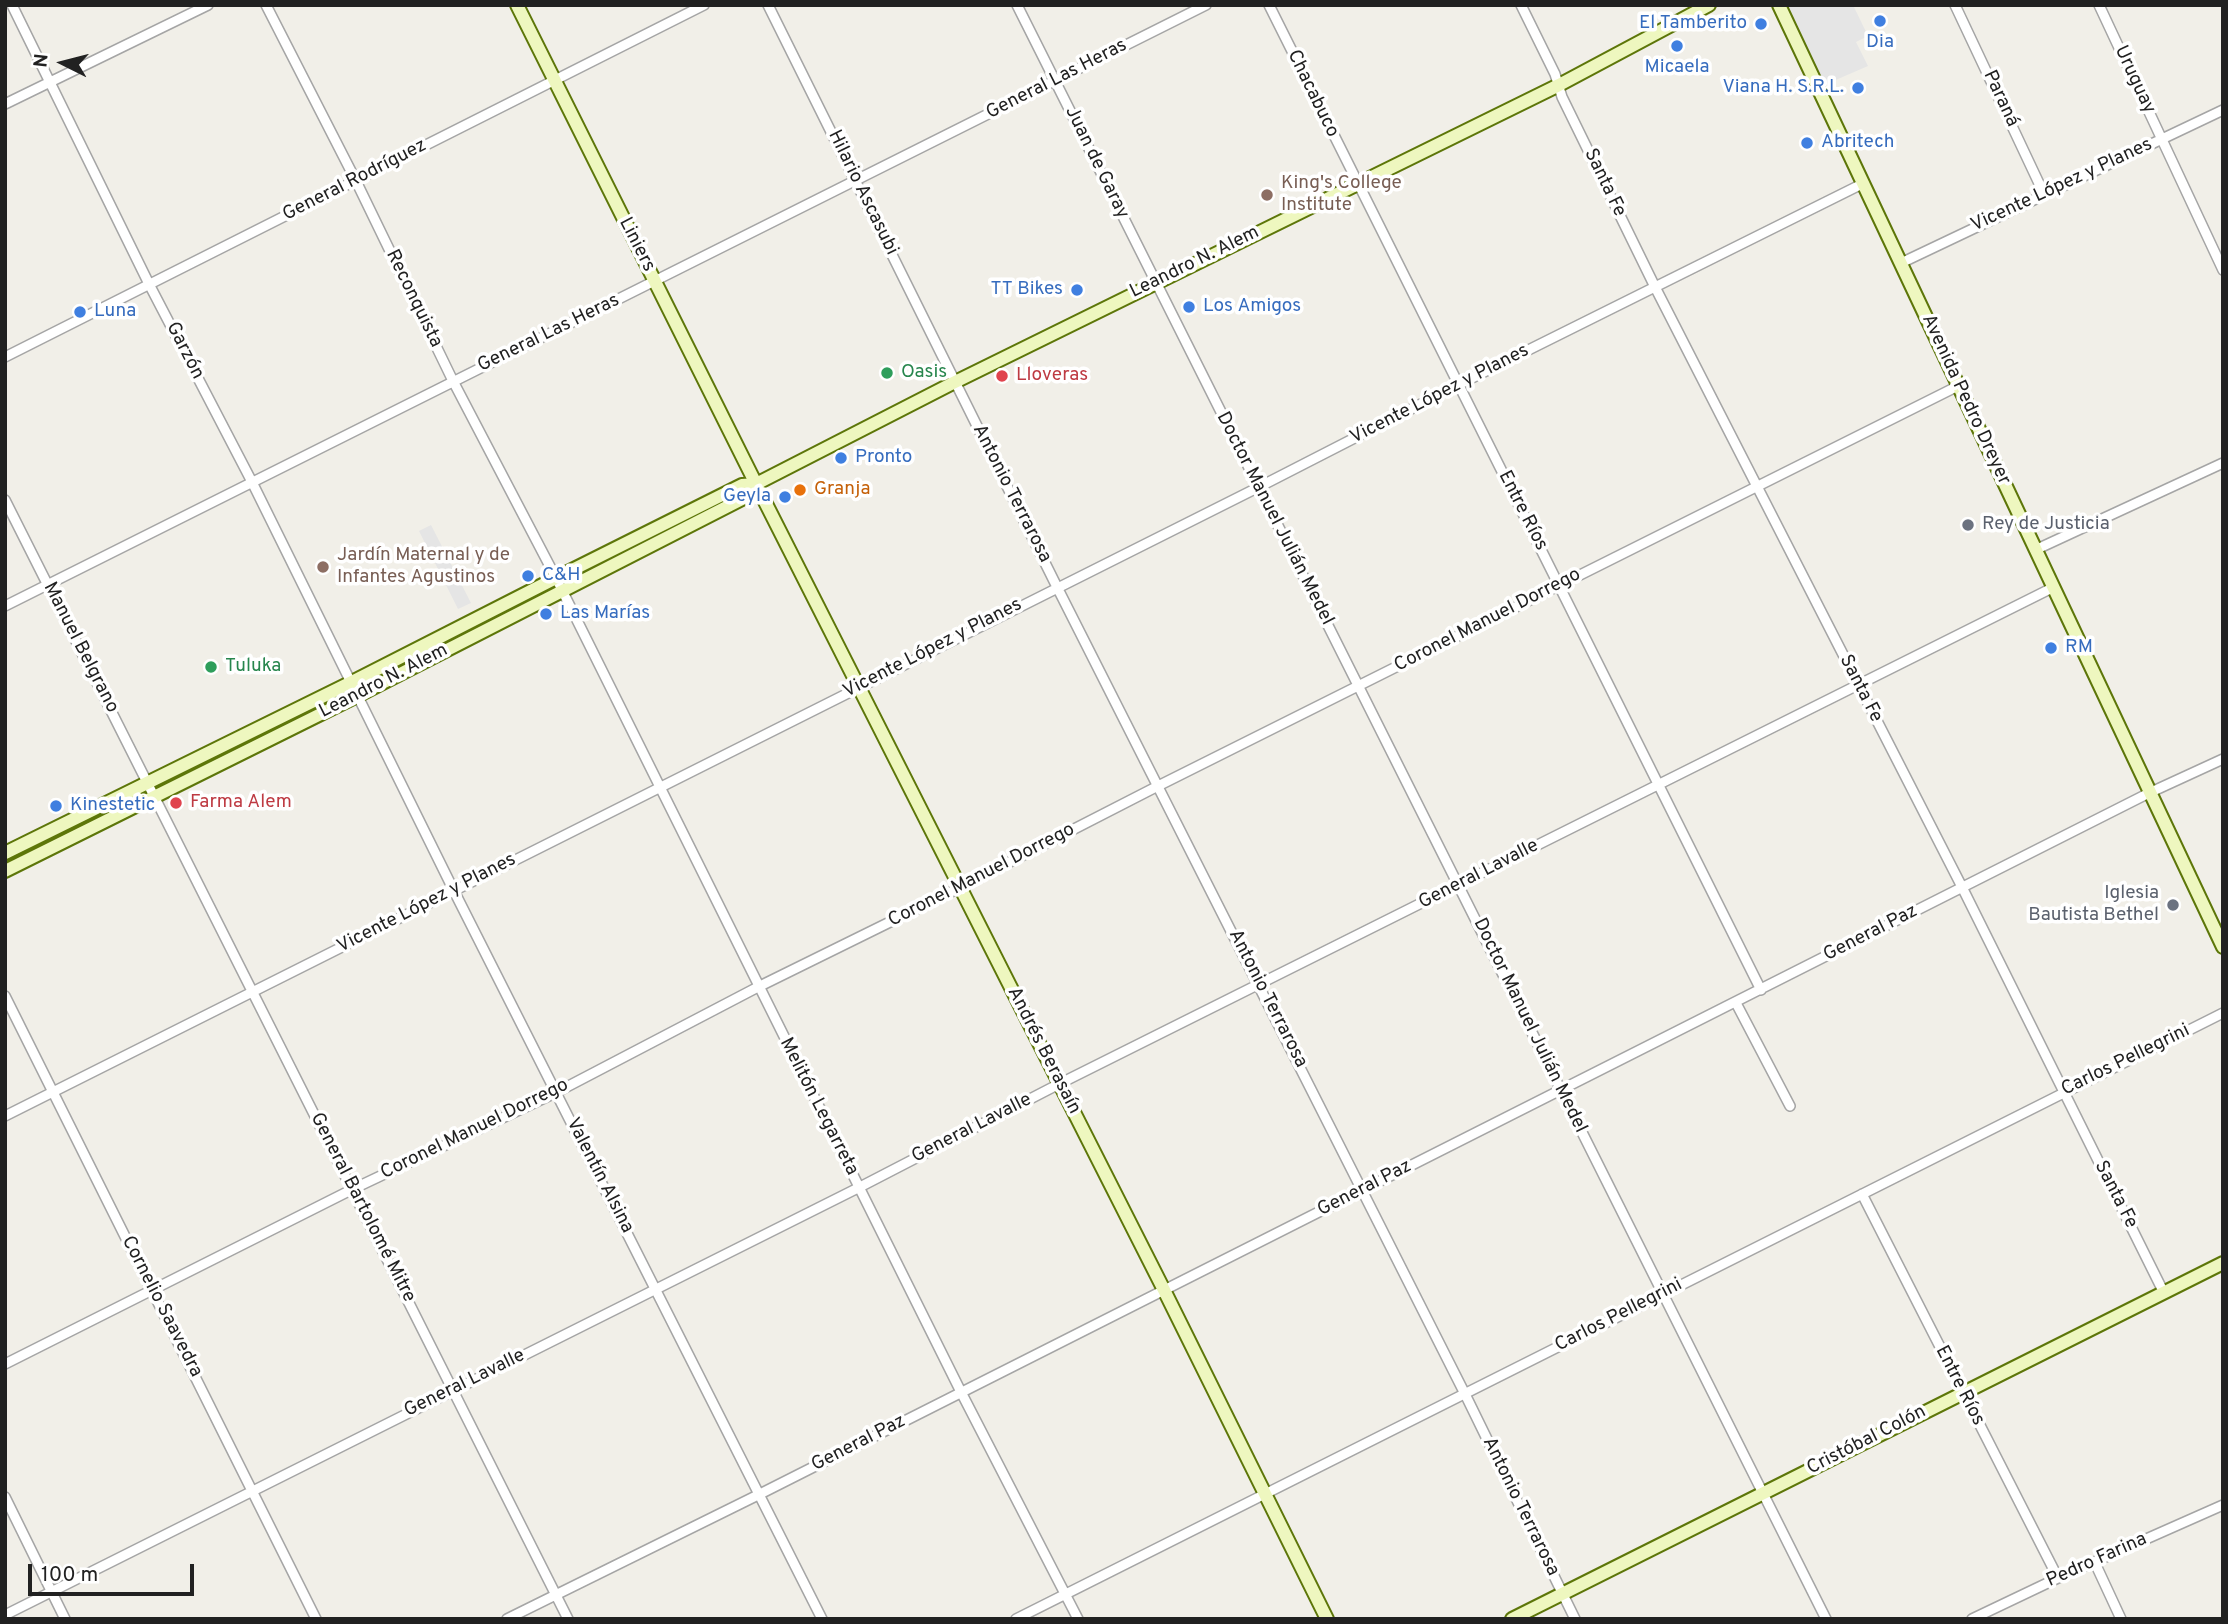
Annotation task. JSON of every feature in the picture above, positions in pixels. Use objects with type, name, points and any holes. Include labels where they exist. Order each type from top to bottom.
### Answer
[{"type":"main road","name":"Liniers","points":[[517,5],[756,484]]},
{"type":"main road","name":"Leandro N. Alem","points":[[5,853],[742,485],[756,484],[955,382],[1559,85],[1709,5]]},
{"type":"main road","name":"Avenida Pedro Dreyer","points":[[1779,5],[2223,947]]},
{"type":"main road","name":"Leandro N. Alem","points":[[5,871],[359,695],[748,496],[756,484]]},
{"type":"main road","name":"Andrés Berasaín","points":[[756,484],[1164,1290],[1327,1619]]},
{"type":"main road","name":"Cristóbal Colón","points":[[1512,1619],[2223,1263]]},
{"type":"street","name":"Garzón","points":[[12,5],[149,284],[359,695]]},
{"type":"street","points":[[5,104],[208,5]]},
{"type":"street","name":"Reconquista","points":[[266,5],[561,592]]},
{"type":"street","name":"General Rodríguez","points":[[5,357],[704,5]]},
{"type":"street","name":"Hilario Ascasubi","points":[[768,5],[955,382]]},
{"type":"street","name":"Juan de Garay","points":[[1017,5],[1155,283]]},
{"type":"street","name":"General Las Heras","points":[[5,606],[1206,5]]},
{"type":"street","name":"Chacabuco","points":[[1269,5],[1356,183]]},
{"type":"street","name":"Santa Fe","points":[[1521,5],[1559,85],[1562,97],[1655,287],[1962,887],[2164,1293]]},
{"type":"street","name":"Paraná","points":[[1955,5],[2044,194]]},
{"type":"street","name":"Uruguay","points":[[2099,5],[2223,270]]},
{"type":"street","name":"Vicente López y Planes","points":[[1901,263],[2223,110]]},
{"type":"street","name":"Entre Ríos","points":[[1356,183],[1761,990]]},
{"type":"street","name":"Vicente López y Planes","points":[[5,1116],[1862,184]]},
{"type":"street","name":"Doctor Manuel Julián Medel","points":[[1155,283],[1826,1619]]},
{"type":"street","name":"Antonio Terrarosa","points":[[955,382],[1363,1190],[1575,1619]]},
{"type":"street","name":"Coronel Manuel Dorrego","points":[[5,1364],[353,1189],[557,1092],[758,987],[1958,386]]},
{"type":"street","points":[[2035,550],[2223,463]]},
{"type":"street","name":"Manuel Belgrano","points":[[5,500],[156,796]]},
{"type":"street","name":"General Lavalle","points":[[5,1615],[2052,588]]},
{"type":"street","name":"Melitón Legarreta","points":[[561,592],[858,1188],[1079,1619]]},
{"type":"street","name":"Valentín Alsina","points":[[359,695],[454,891],[822,1619]]},
{"type":"street","name":"General Paz","points":[[507,1619],[2149,793],[2223,759]]},
{"type":"street","name":"General Bartolomé Mitre","points":[[156,796],[568,1619]]},
{"type":"street","name":"Cornelio Saavedra","points":[[5,996],[316,1619]]},
{"type":"street","points":[[1736,1003],[1790,1106]]},
{"type":"street","name":"Carlos Pellegrini","points":[[1016,1619],[1264,1492],[1465,1394],[2223,1013]]},
{"type":"street","name":"Entre Ríos","points":[[1862,1194],[2058,1578]]},
{"type":"street","points":[[5,1497],[65,1619]]},
{"type":"street","name":"Pedro Farina","points":[[1972,1619],[2223,1504]]},
{"type":"street","points":[[2095,1563],[2121,1619]]},
{"type":"green space","points":[[742,485],[748,496],[5,871],[5,853]]},
{"type":"shaded area","points":[[1788,5],[1853,5],[1868,36],[1856,42],[1868,66],[1824,85]]},
{"type":"shaded area","points":[[431,525],[471,603],[458,609],[419,531]]},
{"type":"place","name":"Dia","points":[[1880,21]]},
{"type":"place","name":"El Tamberito","points":[[1761,24]]},
{"type":"place","name":"Micaela","points":[[1677,46]]},
{"type":"place","name":"Viana H. S.R.L.","points":[[1858,88]]},
{"type":"place","name":"Abritech","points":[[1807,143]]},
{"type":"place","name":"King's College Institute","points":[[1267,195]]},
{"type":"place","name":"TT Bikes","points":[[1077,290]]},
{"type":"place","name":"Los Amigos","points":[[1189,307]]},
{"type":"place","name":"Luna","points":[[80,312]]},
{"type":"place","name":"Oasis","points":[[887,373]]},
{"type":"place","name":"Lloveras","points":[[1002,376]]},
{"type":"place","name":"Pronto","points":[[841,458]]},
{"type":"place","name":"Granja","points":[[800,490]]},
{"type":"place","name":"Geyla","points":[[785,497]]},
{"type":"place","name":"Rey de Justicia","points":[[1968,525]]},
{"type":"place","name":"Jardín Maternal y de Infantes Agustinos","points":[[323,567]]},
{"type":"place","name":"C&H","points":[[528,576]]},
{"type":"place","name":"Las Marías","points":[[546,614]]},
{"type":"place","name":"RM","points":[[2051,648]]},
{"type":"place","name":"Tuluka","points":[[211,667]]},
{"type":"place","name":"Farma Alem","points":[[176,803]]},
{"type":"place","name":"Kinestetic","points":[[56,806]]},
{"type":"place","name":"Iglesia Bautista Bethel","points":[[2173,905]]}]
